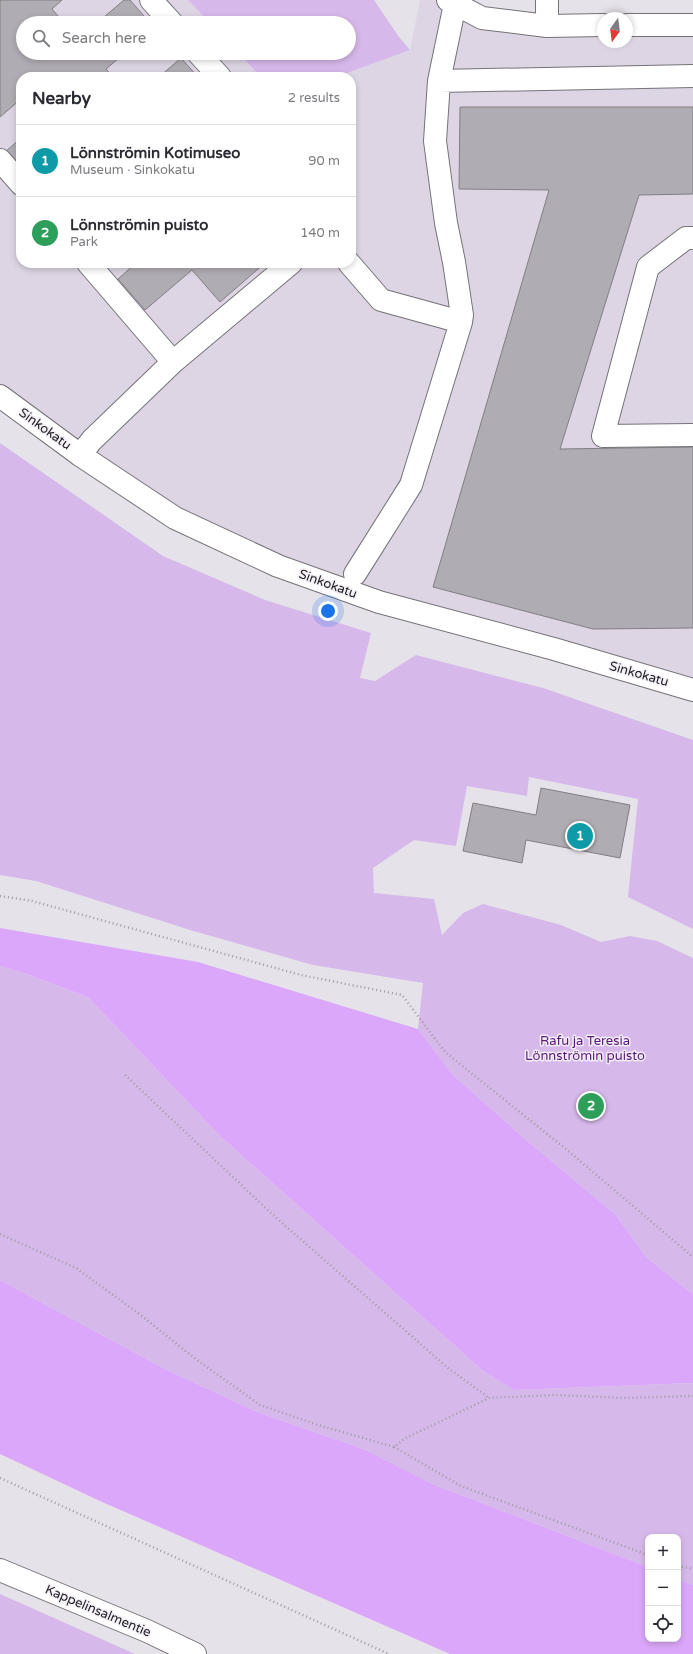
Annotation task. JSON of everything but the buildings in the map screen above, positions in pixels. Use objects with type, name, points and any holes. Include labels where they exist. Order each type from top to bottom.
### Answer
[{"type":"main road","points":[[152,0],[166,16]]},
{"type":"main road","points":[[547,0],[547,26]]},
{"type":"main road","points":[[355,574],[411,485],[461,322],[462,314],[446,223],[435,141],[439,81],[452,2],[482,18],[547,26],[597,26]]},
{"type":"main road","points":[[633,25],[693,25]]},
{"type":"main road","points":[[204,60],[215,72]]},
{"type":"main road","points":[[439,81],[693,76]]},
{"type":"main road","points":[[0,160],[16,178]]},
{"type":"main road","points":[[693,238],[686,238],[648,267],[603,436],[693,435]]},
{"type":"main road","points":[[92,268],[174,362]]},
{"type":"main road","points":[[80,455],[92,440],[174,362],[285,268]]},
{"type":"main road","points":[[353,268],[381,300],[461,322]]},
{"type":"main road","name":"Sinkokatu","points":[[0,396],[80,455],[175,518],[278,566],[379,602],[554,649],[693,690]]},
{"type":"main road","name":"Kappelinsalmentie","points":[[0,1570],[147,1631],[195,1654]]},
{"type":"path","points":[[0,896],[32,901],[300,975],[402,995],[446,1052],[567,1150],[693,1257]]},
{"type":"path","points":[[125,1075],[274,1216],[448,1368],[489,1398]]},
{"type":"path","points":[[0,1234],[76,1268],[138,1313],[193,1357],[260,1405],[318,1425],[394,1447],[460,1486],[645,1554]]},
{"type":"path","points":[[394,1447],[404,1439],[489,1398],[555,1395],[624,1398],[693,1396]]},
{"type":"path","points":[[0,1478],[389,1654]]},
{"type":"path","points":[[681,1567],[693,1569]]},
{"type":"shaded area","points":[[0,0],[188,0],[203,16],[16,16],[16,60],[245,60],[256,72],[16,72],[16,268],[356,268],[356,72],[350,72],[410,50],[420,0],[448,0],[455,4],[597,24],[597,48],[633,48],[633,25],[693,25],[693,690],[379,602],[175,518],[0,396]]},
{"type":"shaded area","points":[[0,928],[198,962],[418,1029],[453,1075],[524,1138],[616,1215],[647,1258],[693,1294],[693,1383],[515,1390],[482,1370],[220,1136],[88,997],[21,972],[0,966]]},
{"type":"shaded area","points":[[0,1280],[169,1371],[260,1413],[366,1450],[435,1485],[645,1566],[645,1642],[681,1642],[681,1580],[693,1585],[693,1654],[450,1654],[100,1501],[0,1454]]},
{"type":"green space","points":[[188,0],[374,0],[399,37],[410,50],[350,72],[256,72],[245,60],[356,60],[356,16],[203,16]]},
{"type":"green space","name":"Rafu ja Teresia Lönnströmin puisto","points":[[0,443],[163,556],[265,600],[371,633],[360,678],[375,681],[416,655],[543,688],[693,740],[693,929],[628,897],[638,799],[529,777],[527,796],[467,786],[456,846],[414,840],[373,868],[374,893],[434,899],[442,935],[463,913],[483,904],[561,925],[601,942],[630,936],[657,941],[693,958],[693,1294],[647,1258],[616,1215],[524,1138],[453,1075],[418,1029],[423,983],[313,965],[190,930],[36,881],[0,875]]},
{"type":"green space","points":[[0,966],[21,972],[88,997],[220,1136],[482,1370],[516,1390],[693,1383],[693,1585],[681,1580],[681,1534],[645,1534],[645,1566],[435,1485],[366,1450],[260,1413],[169,1371],[0,1280]]},
{"type":"green space","points":[[0,1594],[135,1654],[0,1654]]},
{"type":"place","name":"Lönnströmin Kotimuseo","points":[[580,836]]},
{"type":"place","name":"Lönnströmin puisto","points":[[591,1106]]}]
